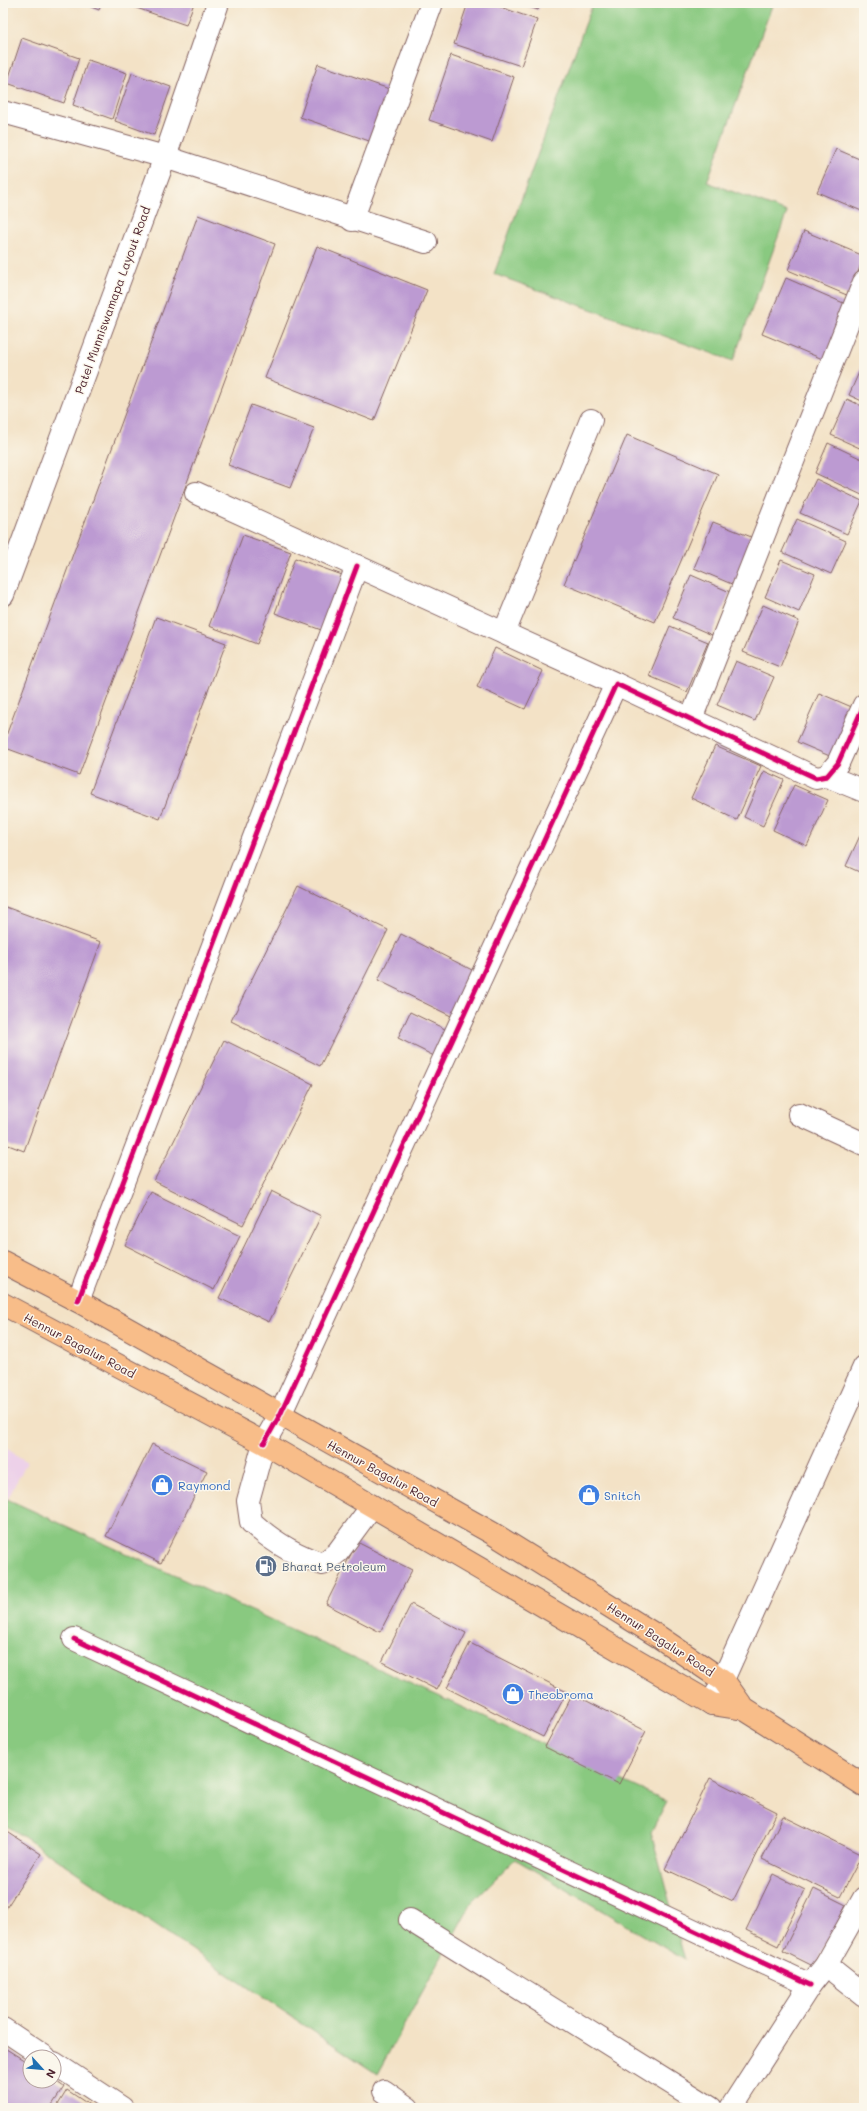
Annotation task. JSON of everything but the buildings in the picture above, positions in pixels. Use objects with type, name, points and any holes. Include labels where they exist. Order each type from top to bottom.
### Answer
[{"type":"main road","name":"Hennur Bagalur Road","points":[[3,1262],[78,1301],[492,1533],[645,1627],[724,1681],[744,1709],[864,1785]]},
{"type":"main road","name":"Hennur Bagalur Road","points":[[3,1304],[264,1443],[712,1704],[744,1709]]},
{"type":"street","name":"Patel Munniswamapa Layout Road","points":[[3,595],[165,158],[218,3]]},
{"type":"street","points":[[352,220],[432,3]]},
{"type":"street","points":[[3,112],[165,158],[352,220],[426,242]]},
{"type":"street","points":[[691,719],[864,282]]},
{"type":"street","points":[[504,633],[590,420]]},
{"type":"street","points":[[196,493],[616,684],[816,778],[827,776],[864,791]]},
{"type":"street","points":[[78,1301],[357,566]]},
{"type":"street","points":[[372,1506],[338,1552],[323,1564],[307,1559],[268,1538],[251,1522],[248,1501],[264,1443],[280,1415],[616,684]]},
{"type":"street","points":[[827,776],[838,764],[864,705]]},
{"type":"street","points":[[799,1114],[864,1144]]},
{"type":"street","points":[[712,1704],[724,1681],[864,1367]]},
{"type":"street","points":[[74,1639],[810,1985]]},
{"type":"street","points":[[731,2108],[810,1985],[826,1965],[864,1898]]},
{"type":"street","points":[[410,1920],[711,2108]]},
{"type":"street","points":[[826,1965],[864,1995]]},
{"type":"street","points":[[3,2029],[33,2049]]},
{"type":"street","points":[[62,2068],[122,2108]]},
{"type":"street","points":[[384,2091],[408,2108]]},
{"type":"shaded area","points":[[3,1446],[27,1462],[3,1508]]},
{"type":"green space","points":[[593,3],[773,3],[707,182],[787,212],[733,361],[494,274]]},
{"type":"green space","points":[[7,1499],[667,1801],[651,1832],[685,1960],[515,1859],[472,1902],[377,2074],[3,1823],[3,1508]]},
{"type":"cycle path","points":[[78,1301],[357,566]]},
{"type":"cycle path","points":[[264,1443],[280,1415],[616,684],[816,778],[827,776],[838,763],[864,705]]},
{"type":"cycle path","points":[[74,1639],[810,1985]]},
{"type":"place","name":"Raymond","points":[[162,1485]]},
{"type":"place","name":"Snitch","points":[[589,1495]]},
{"type":"place","name":"Bharat Petroleum","points":[[266,1566]]},
{"type":"place","name":"Theobroma","points":[[513,1694]]}]
